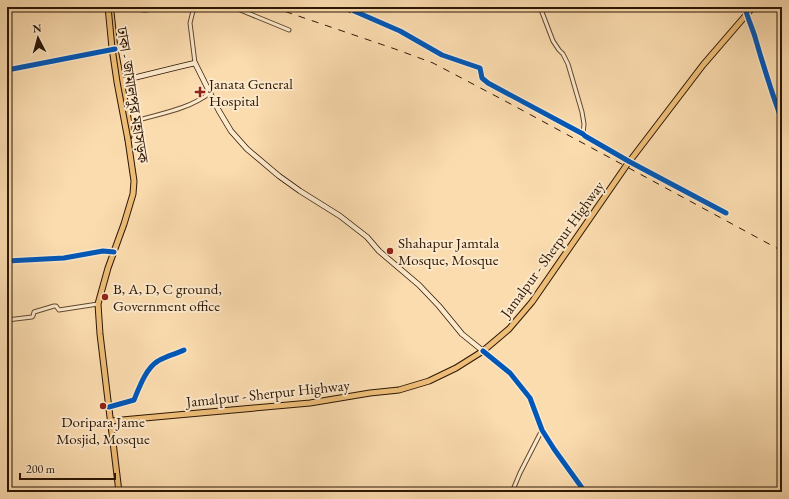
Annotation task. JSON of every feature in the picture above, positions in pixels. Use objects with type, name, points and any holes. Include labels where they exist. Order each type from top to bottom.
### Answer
[{"type":"main road","points":[[109,7],[115,49],[129,122],[128,140]]},
{"type":"main road","name":"ঢাকা - জামালপুর মহাসড়ক","points":[[109,7],[116,76],[134,181],[133,194],[108,268],[98,304],[100,334],[110,407],[119,492]]},
{"type":"main road","points":[[346,7],[354,11]]},
{"type":"main road","name":"Jamalpur - Sherpur Highway","points":[[111,421],[310,403],[370,393],[399,390],[429,381],[456,368],[483,351],[509,329],[532,302],[611,187],[703,65],[753,7]]},
{"type":"main road","points":[[121,81],[195,63],[210,94],[231,131],[247,149],[279,176],[340,216],[367,237],[379,251],[419,285],[462,334],[483,351]]},
{"type":"street","points":[[194,7],[190,23],[195,63]]},
{"type":"street","points":[[233,7],[289,30]]},
{"type":"street","points":[[540,7],[554,41],[568,64],[582,112],[584,124],[583,134]]},
{"type":"street","points":[[745,7],[746,14],[782,121]]},
{"type":"street","points":[[354,11],[400,30],[442,55],[480,68],[482,78],[488,83],[583,134],[630,162],[726,213]]},
{"type":"street","points":[[7,70],[115,49]]},
{"type":"street","points":[[129,122],[174,111],[210,94]]},
{"type":"street","points":[[7,261],[64,258],[103,251],[114,252]]},
{"type":"street","points":[[7,320],[32,317],[34,312],[54,306],[56,306],[58,310],[98,304]]},
{"type":"street","points":[[110,407],[134,400],[145,375],[157,362],[184,350]]},
{"type":"street","points":[[483,351],[510,373],[530,398],[542,430],[585,492]]},
{"type":"street","points":[[512,492],[542,430]]},
{"type":"shaded area","points":[[134,7],[156,7],[151,11],[142,12]]},
{"type":"railway","points":[[272,7],[433,63],[782,251]]},
{"type":"cycle path","points":[[745,7],[782,121]]},
{"type":"cycle path","points":[[354,11],[400,31],[442,55],[480,68],[482,78],[488,83],[583,134],[630,162],[726,213]]},
{"type":"cycle path","points":[[7,70],[115,49]]},
{"type":"cycle path","points":[[7,261],[64,258],[103,251],[114,252]]},
{"type":"cycle path","points":[[109,407],[134,400],[143,379],[150,368],[158,361],[184,350]]},
{"type":"cycle path","points":[[483,351],[510,373],[530,398],[542,430],[585,492]]},
{"type":"place","name":"Janata General Hospital","points":[[200,92]]},
{"type":"place","name":"Shahapur Jamtala Mosque, Mosque","points":[[390,251]]},
{"type":"place","name":"B, A, D, C ground, Government office","points":[[105,297]]},
{"type":"place","name":"Doripara Jame Mosjid, Mosque","points":[[103,406]]}]
